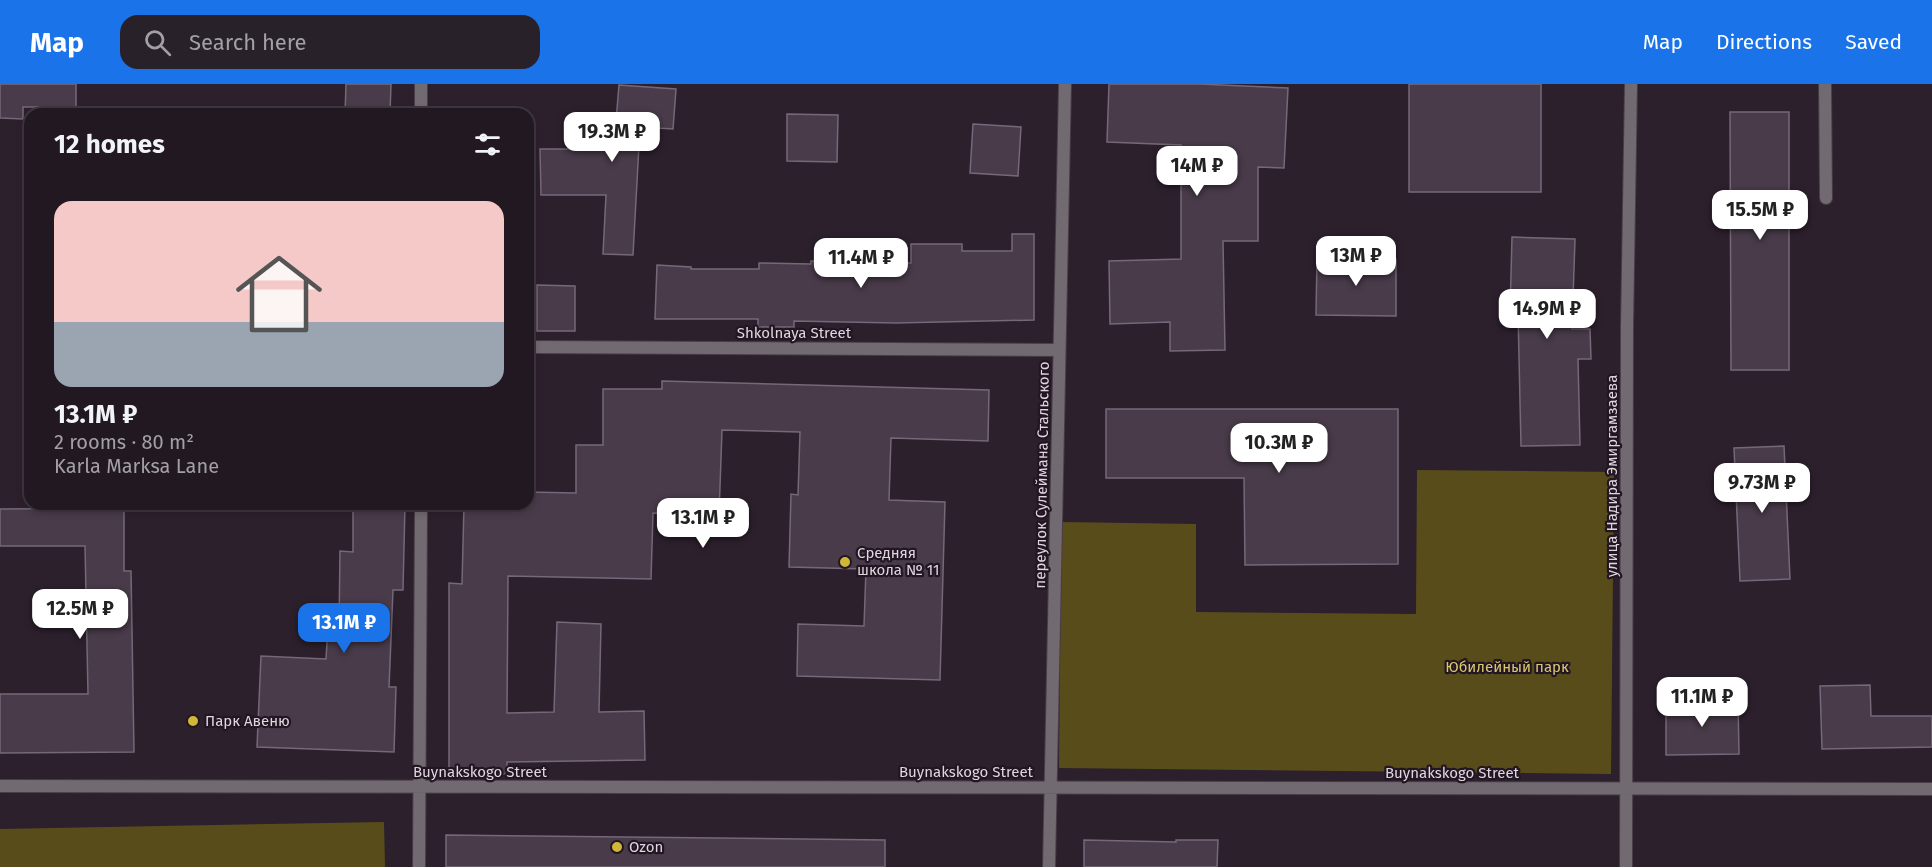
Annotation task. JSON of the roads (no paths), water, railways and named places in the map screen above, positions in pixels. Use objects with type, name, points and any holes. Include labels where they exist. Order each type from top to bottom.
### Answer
[{"type":"street","points":[[421,84],[421,108]]},
{"type":"street","name":"переулок Сулеймана Стальского","points":[[1049,867],[1065,84]]},
{"type":"street","name":"улица Надира Эмиргамзаева","points":[[1626,867],[1627,327],[1631,84]]},
{"type":"street","points":[[1825,84],[1826,198]]},
{"type":"street","name":"Shkolnaya Street","points":[[534,346],[1059,350]]},
{"type":"street","points":[[419,867],[421,510]]},
{"type":"street","name":"Buynakskogo Street","points":[[0,786],[1932,789]]},
{"type":"place","name":"Средняя школа № 11","points":[[845,562]]},
{"type":"place","name":"Парк Авеню","points":[[193,721]]},
{"type":"place","name":"Ozon","points":[[617,847]]},
{"type":"park label","name":"Юбилейный парк","points":[[1507,667]]}]
